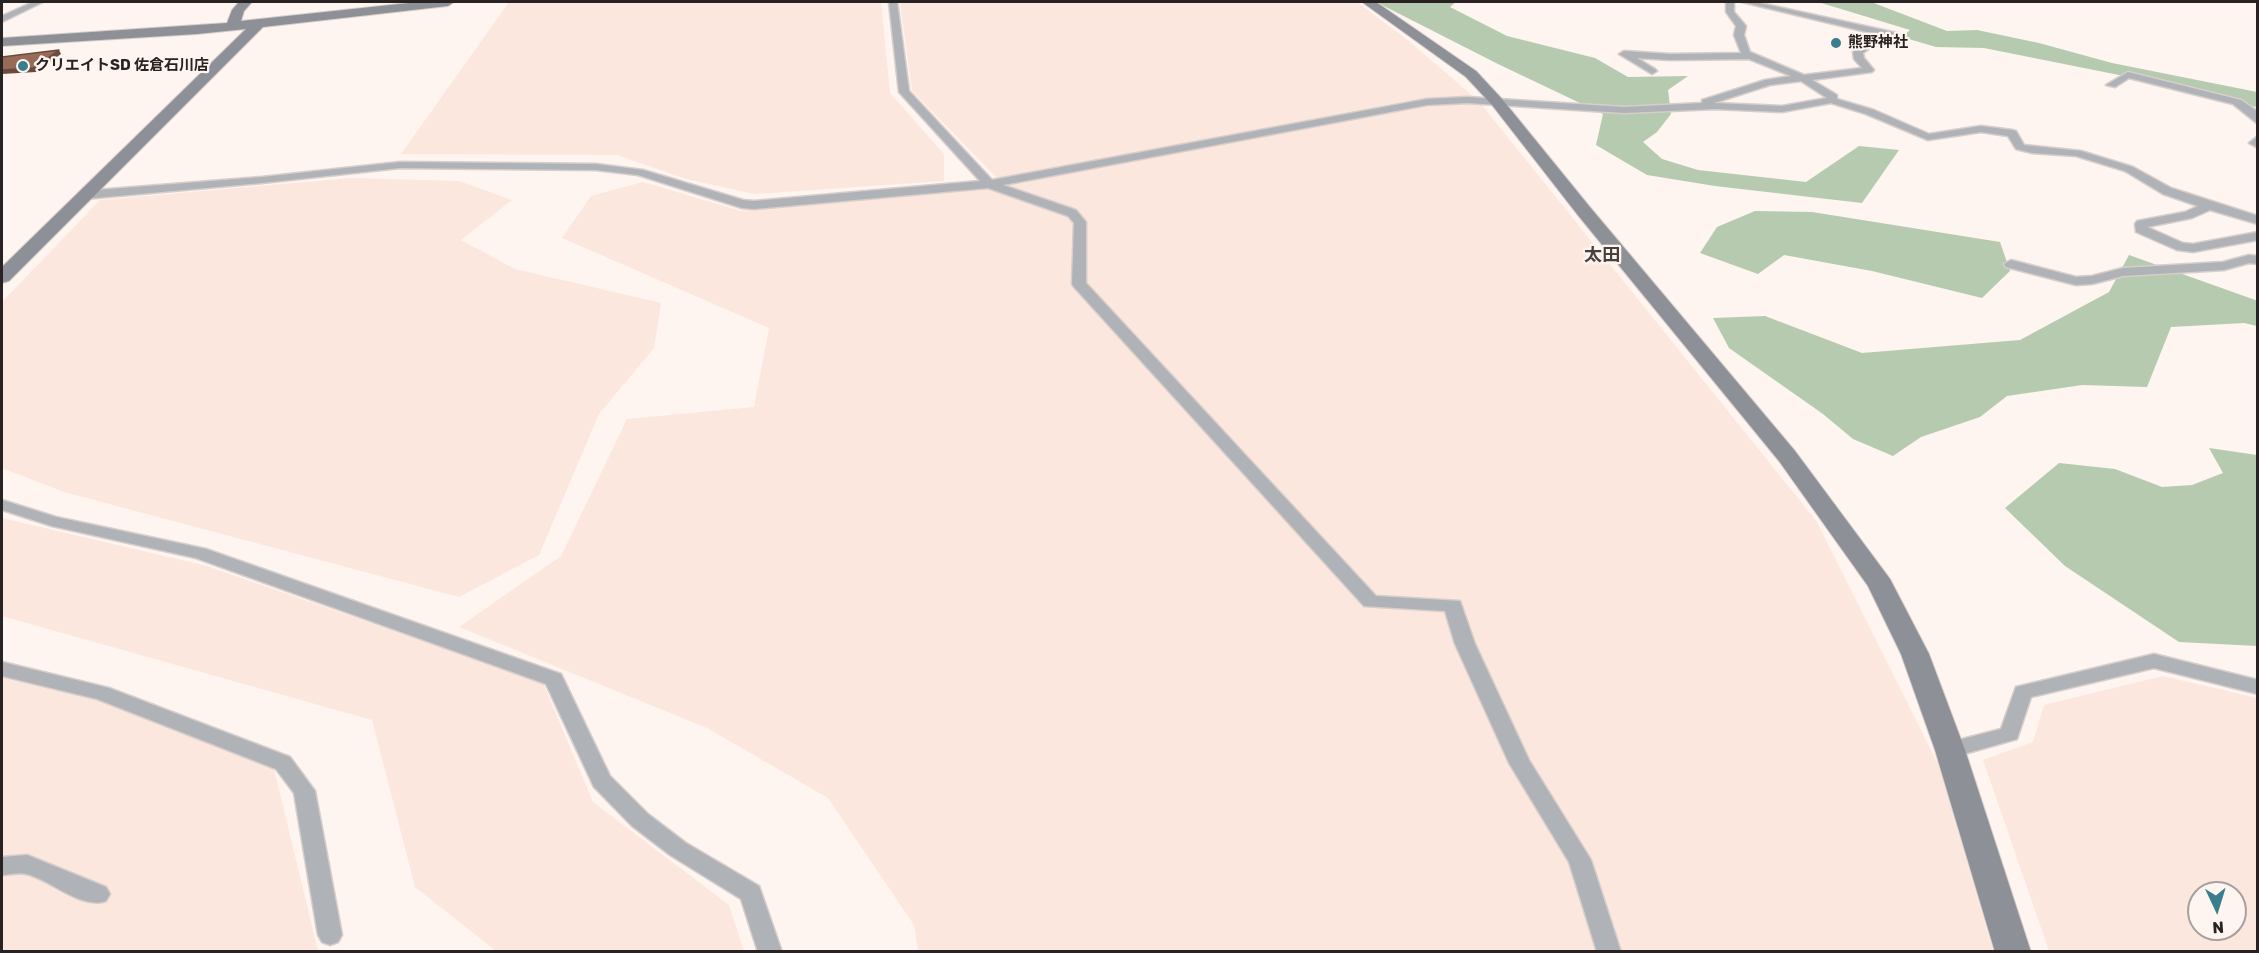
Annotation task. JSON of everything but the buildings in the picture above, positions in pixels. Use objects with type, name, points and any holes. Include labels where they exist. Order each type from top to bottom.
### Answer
[{"type":"street","points":[[2,19],[39,2]]},
{"type":"street","points":[[232,27],[238,10],[246,2]]},
{"type":"street","points":[[2,42],[232,27],[448,2]]},
{"type":"street","points":[[893,2],[904,92],[989,184],[1072,213],[1078,218],[1080,222],[1079,284],[1371,602],[1453,605],[1465,644],[1520,763],[1580,860],[1609,951]]},
{"type":"street","points":[[1368,2],[1471,74],[1497,102],[1590,219],[1787,456],[1881,585],[1915,654],[1950,750],[2013,951]]},
{"type":"street","points":[[1730,2],[1731,12],[1741,26],[1739,35],[1743,50],[1750,56],[1801,77],[1833,97],[1832,100]]},
{"type":"street","points":[[1700,106],[1710,99],[1769,82],[1869,70],[1859,59],[1858,52],[1877,38],[1894,35],[1746,2]]},
{"type":"street","points":[[2,8],[26,7]]},
{"type":"street","points":[[2,277],[258,24]]},
{"type":"street","points":[[1652,71],[1624,54],[1670,57],[1750,56]]},
{"type":"street","points":[[2111,85],[2128,75],[2180,87],[2237,102],[2253,113],[2258,121]]},
{"type":"street","points":[[84,195],[262,180],[400,165],[621,168],[742,204],[754,205],[989,184],[1413,104],[1442,101],[1624,110],[1700,106],[1782,109],[1832,100],[1870,112],[1928,137],[1981,129],[2012,133],[2020,147],[2077,153],[2129,168],[2167,191],[2209,207],[2258,220]]},
{"type":"street","points":[[2258,139],[2255,143],[2258,146]]},
{"type":"street","points":[[2209,207],[2188,215],[2141,224],[2140,229],[2181,247],[2193,248],[2258,236]]},
{"type":"street","points":[[2012,264],[2076,281],[2092,280],[2123,272],[2224,266],[2249,259],[2258,261]]},
{"type":"street","points":[[2,505],[52,521],[200,553],[554,679],[602,781],[640,820],[678,849],[751,893],[770,951]]},
{"type":"street","points":[[1950,750],[2010,734],[2022,692],[2154,661],[2258,687]]},
{"type":"street","points":[[2,669],[102,693],[260,753],[283,764],[304,791],[330,935]]},
{"type":"street","points":[[2,866],[27,864],[74,886],[98,894]]},
{"type":"shaded area","points":[[509,2],[881,2],[890,93],[944,154],[944,181],[755,194],[686,179],[617,155],[401,154]]},
{"type":"shaded area","points":[[900,2],[1357,2],[1410,42],[1474,97],[1411,100],[998,179],[912,91]]},
{"type":"shaded area","points":[[1481,104],[1817,522],[1938,764],[1993,951],[918,951],[914,925],[828,798],[707,728],[459,627],[561,556],[627,419],[754,407],[769,328],[562,238],[591,196],[643,182],[741,211],[984,188],[1376,115],[1439,105]]},
{"type":"shaded area","points":[[351,178],[459,181],[512,200],[461,240],[515,269],[661,303],[654,348],[599,414],[539,555],[459,597],[64,492],[2,468],[2,302],[100,200]]},
{"type":"shaded area","points":[[2,518],[207,566],[543,683],[593,802],[729,905],[744,951],[496,951],[415,887],[372,720],[2,616]]},
{"type":"shaded area","points":[[2163,676],[2257,698],[2257,951],[2049,951],[1983,760],[2033,742],[2044,705]]},
{"type":"shaded area","points":[[2,678],[98,700],[274,769],[318,951],[2,952]]},
{"type":"green space","points":[[1376,2],[1456,2],[1450,7],[1507,36],[1595,58],[1628,77],[1688,76],[1668,90],[1671,114],[1657,132],[1643,142],[1662,159],[1698,170],[1806,182],[1859,146],[1899,150],[1862,203],[1715,186],[1647,175],[1596,145],[1603,114]]},
{"type":"green space","points":[[1818,2],[1871,2],[1947,31],[1977,30],[2039,43],[2112,63],[2257,92],[2257,107],[2222,101],[2159,83],[1984,48],[1936,47],[1902,37],[1910,30]]},
{"type":"green space","points":[[1755,211],[1812,212],[2000,242],[2010,271],[1982,298],[1872,271],[1784,255],[1758,274],[1700,253],[1717,227]]},
{"type":"green space","points":[[2129,255],[2258,301],[2257,326],[2244,323],[2171,327],[2147,387],[2082,385],[2007,396],[1980,417],[1921,437],[1893,456],[1853,439],[1823,414],[1729,348],[1713,318],[1765,316],[1862,353],[2020,340],[2109,292]]},
{"type":"green space","points":[[2209,448],[2257,455],[2257,646],[2179,642],[2065,566],[2005,508],[2059,463],[2115,469],[2162,487],[2192,485],[2223,473]]},
{"type":"place","name":"熊野神社","points":[[1836,43]]},
{"type":"place","name":"クリエイトSD 佐倉石川店","points":[[23,66]]},
{"type":"district","name":"太田","points":[[1602,256]]}]
